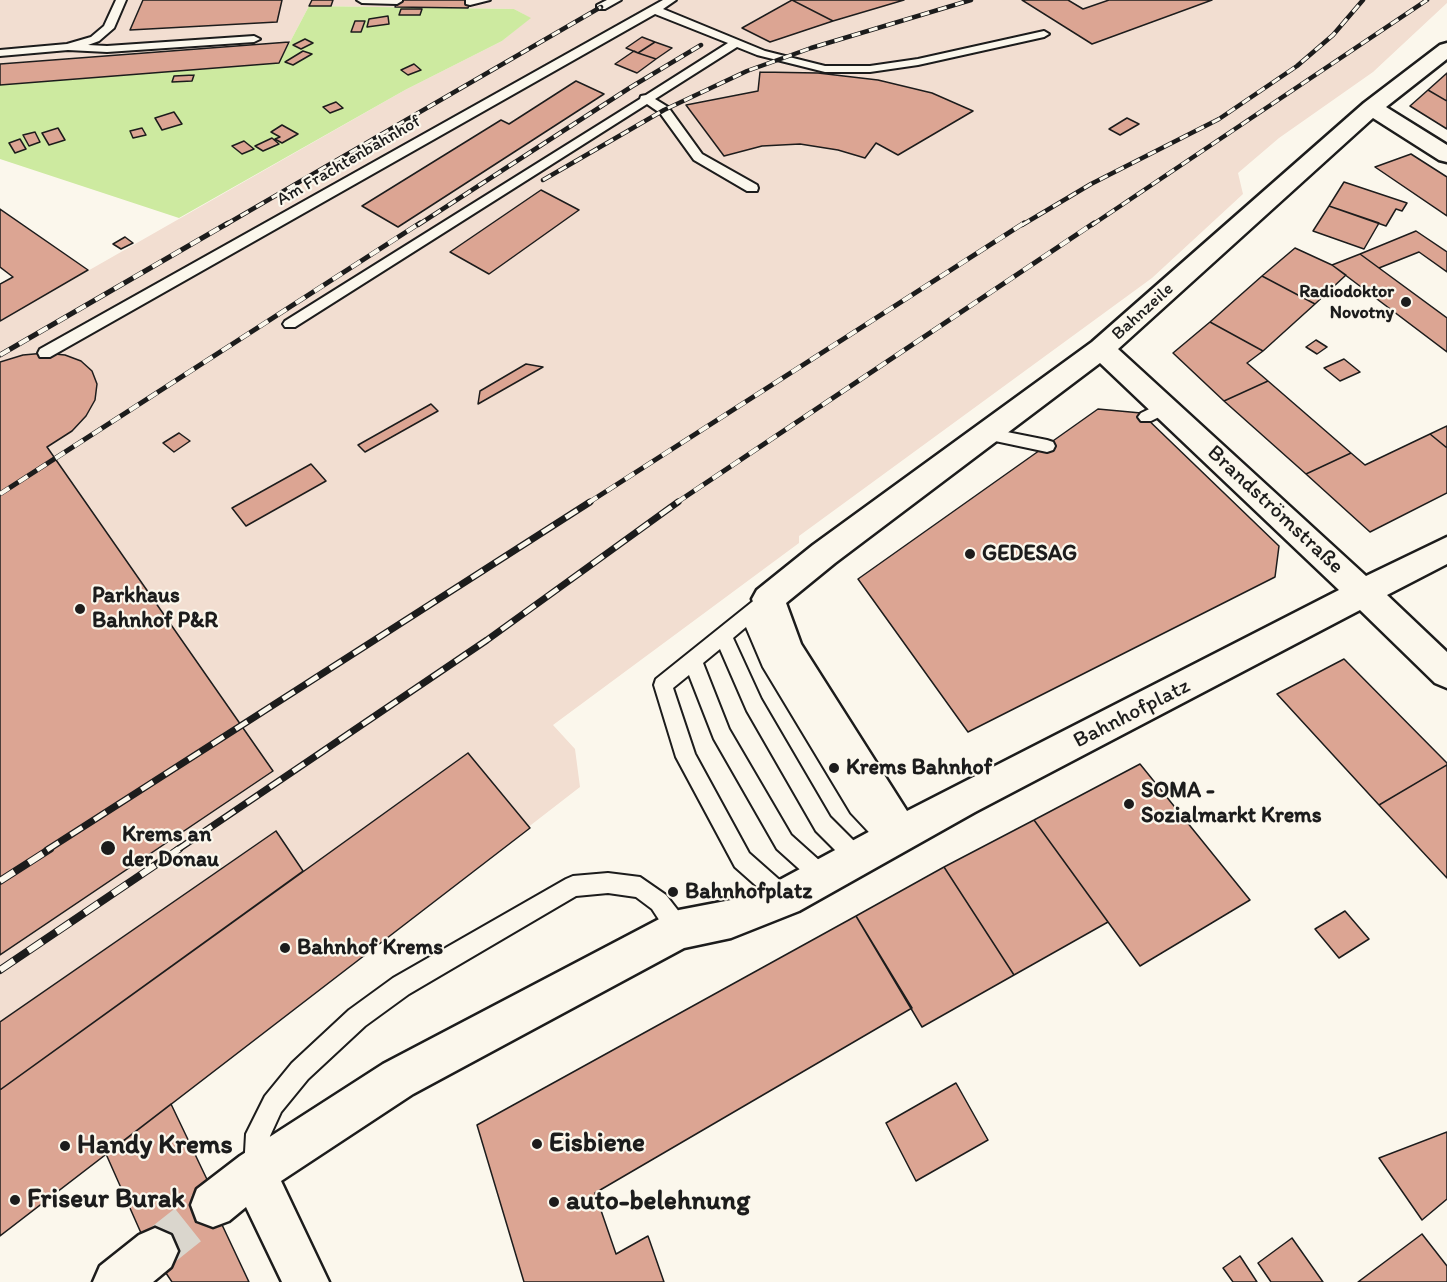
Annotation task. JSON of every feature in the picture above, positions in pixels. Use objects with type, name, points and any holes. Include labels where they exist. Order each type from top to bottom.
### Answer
[{"type":"street","name":"Bahnzeile","points":[[759,606],[824,554],[1101,349],[1372,108],[1447,49]]},
{"type":"street","points":[[1372,108],[1447,155]]},
{"type":"street","name":"Brandströmstraße","points":[[1101,349],[1155,412],[1364,594],[1447,673]]},
{"type":"street","name":"Bahnhofplatz","points":[[213,1205],[256,1172],[398,1079],[679,930],[731,919],[785,898],[962,801],[1447,549]]},
{"type":"street","points":[[759,606],[895,837]]},
{"type":"street","points":[[256,1172],[265,1198],[306,1282]]},
{"type":"street","points":[[116,1282],[155,1251]]},
{"type":"lane","points":[[68,47],[95,39],[109,28],[121,0]]},
{"type":"lane","points":[[362,0],[398,1]]},
{"type":"lane","points":[[470,2],[485,0]]},
{"type":"lane","points":[[602,7],[615,0]]},
{"type":"lane","name":"Am Frachtenbahnhof","points":[[45,353],[671,0]]},
{"type":"lane","points":[[653,9],[736,43],[779,58],[825,69],[870,69],[918,62],[1044,34]]},
{"type":"lane","points":[[0,53],[68,47],[107,49],[254,39]]},
{"type":"lane","points":[[290,324],[645,98],[736,43]]},
{"type":"lane","points":[[645,98],[664,110],[698,158],[752,188]]},
{"type":"lane","points":[[987,434],[1047,446]]},
{"type":"lane","points":[[759,606],[663,685],[686,757],[742,860],[785,898]]},
{"type":"lane","points":[[723,637],[754,705],[823,824],[857,858]]},
{"type":"lane","points":[[693,661],[721,733],[784,842],[823,877]]},
{"type":"lane","points":[[256,1172],[258,1134],[273,1104],[300,1071],[357,1018],[401,986],[573,886],[608,883],[640,887],[659,902],[679,930]]},
{"type":"shaded area","name":"Bahnhof Krems","points":[[0,0],[1447,0],[1447,3],[1373,72],[1279,138],[1238,173],[1243,194],[1152,278],[799,536],[799,543],[553,725],[575,749],[580,787],[0,1236],[0,321],[405,90],[502,41],[530,18],[514,9],[309,6],[279,63],[0,85]]},
{"type":"green space","points":[[309,6],[514,9],[531,18],[502,41],[405,90],[179,218],[0,159],[0,85],[279,63]]},
{"type":"building","points":[[143,0],[282,0],[277,22],[130,30]]},
{"type":"building","points":[[312,0],[333,0],[331,6],[309,6]]},
{"type":"building","points":[[398,0],[471,0],[468,8],[395,7]]},
{"type":"building","points":[[792,0],[904,0],[833,21]]},
{"type":"building","points":[[792,0],[833,21],[770,42],[742,28]]},
{"type":"building","points":[[1022,0],[1068,0],[1083,9],[1109,0],[1212,0],[1092,44]]},
{"type":"building","points":[[401,9],[422,9],[420,15],[399,15]]},
{"type":"building","points":[[388,16],[389,24],[367,27],[369,19]]},
{"type":"building","points":[[355,21],[365,21],[361,32],[351,32]]},
{"type":"building","points":[[642,37],[655,42],[638,53],[626,48]]},
{"type":"building","points":[[305,39],[313,43],[301,49],[293,45]]},
{"type":"building","points":[[289,42],[279,63],[0,85],[0,64]]},
{"type":"building","points":[[655,42],[672,48],[656,59],[638,53]]},
{"type":"building","points":[[303,51],[312,54],[293,65],[285,62]]},
{"type":"building","points":[[634,51],[656,59],[637,73],[615,64]]},
{"type":"building","points":[[414,64],[421,70],[408,75],[401,70]]},
{"type":"building","points":[[760,72],[818,73],[878,80],[932,93],[973,111],[898,155],[876,143],[865,158],[838,150],[800,144],[762,146],[724,156],[686,105],[758,91]]},
{"type":"building","points":[[1447,73],[1447,101],[1428,90]]},
{"type":"building","points":[[194,75],[192,81],[172,82],[174,76]]},
{"type":"building","points":[[576,81],[604,94],[398,227],[362,206],[501,120],[509,124]]},
{"type":"building","points":[[1428,90],[1447,101],[1447,129],[1410,106]]},
{"type":"building","points":[[336,102],[343,108],[330,113],[323,107]]},
{"type":"building","points":[[174,112],[182,124],[162,130],[155,118]]},
{"type":"building","points":[[1127,118],[1139,124],[1120,135],[1109,129]]},
{"type":"building","points":[[282,125],[298,134],[282,143],[275,139],[280,137],[271,132]]},
{"type":"building","points":[[58,128],[65,140],[49,145],[42,133]]},
{"type":"building","points":[[142,128],[146,135],[133,138],[130,131]]},
{"type":"building","points":[[35,132],[40,142],[29,146],[23,135]]},
{"type":"building","points":[[272,138],[279,144],[263,151],[255,146]]},
{"type":"building","points":[[20,139],[26,149],[15,153],[9,143]]},
{"type":"building","points":[[244,141],[254,149],[242,154],[232,146]]},
{"type":"building","points":[[1411,154],[1447,177],[1447,216],[1375,167]]},
{"type":"building","points":[[1344,182],[1407,203],[1402,211],[1396,209],[1386,226],[1329,206]]},
{"type":"building","points":[[541,190],[579,210],[489,274],[450,252]]},
{"type":"building","points":[[1329,206],[1379,223],[1364,249],[1313,231]]},
{"type":"building","points":[[0,209],[88,270],[0,321],[0,284],[13,277],[0,267]]},
{"type":"building","points":[[1416,231],[1447,252],[1447,272],[1419,252],[1379,268],[1360,254]]},
{"type":"building","points":[[125,237],[133,243],[121,249],[113,244]]},
{"type":"building","points":[[1295,248],[1332,265],[1346,275],[1315,304],[1262,276]]},
{"type":"building","points":[[1360,254],[1447,318],[1447,352],[1332,265]]},
{"type":"building","points":[[1262,276],[1315,304],[1263,351],[1210,322]]},
{"type":"building","points":[[1210,322],[1263,351],[1247,363],[1268,381],[1224,401],[1173,353]]},
{"type":"building","points":[[1316,340],[1327,347],[1317,354],[1306,347]]},
{"type":"building","name":"Parkhaus Bahnhof P&R","points":[[45,353],[65,355],[81,361],[92,371],[97,384],[95,400],[86,416],[72,431],[47,447],[273,771],[0,955],[0,362],[23,355]]},
{"type":"building","points":[[1344,359],[1360,372],[1340,381],[1324,368]]},
{"type":"building","points":[[526,364],[543,367],[478,404],[480,391]]},
{"type":"building","points":[[1268,381],[1351,453],[1306,474],[1224,401]]},
{"type":"building","points":[[431,404],[438,411],[365,452],[358,445]]},
{"type":"building","points":[[1098,409],[1141,413],[1279,546],[1275,577],[968,732],[858,579]]},
{"type":"building","points":[[1447,426],[1447,448],[1430,434]]},
{"type":"building","points":[[179,433],[190,441],[174,452],[163,443]]},
{"type":"building","points":[[1430,434],[1447,448],[1447,493],[1370,532],[1306,474],[1351,453],[1365,465]]},
{"type":"building","points":[[311,464],[326,481],[246,526],[232,508]]},
{"type":"building","points":[[1344,659],[1447,763],[1379,805],[1277,694]]},
{"type":"building","name":"Bahnhof Krems","points":[[468,753],[530,828],[0,1236],[0,1090]]},
{"type":"building","points":[[1140,764],[1250,900],[1140,966],[1034,820]]},
{"type":"building","points":[[1447,765],[1447,878],[1379,805]]},
{"type":"building","points":[[1034,820],[1108,922],[1014,975],[944,867]]},
{"type":"building","points":[[276,831],[303,871],[0,1090],[0,1022]]},
{"type":"building","points":[[944,867],[1014,975],[922,1027],[856,916]]},
{"type":"building","points":[[1345,911],[1369,939],[1339,958],[1315,929]]},
{"type":"building","points":[[856,916],[912,1008],[595,1193],[616,1254],[648,1236],[664,1282],[524,1282],[477,1125]]},
{"type":"building","points":[[956,1083],[988,1140],[916,1181],[886,1123]]},
{"type":"building","points":[[171,1104],[213,1192],[208,1195],[249,1282],[172,1282],[145,1242],[106,1154]]},
{"type":"building","points":[[1447,1132],[1447,1199],[1422,1220],[1379,1158]]},
{"type":"building","points":[[1422,1234],[1447,1266],[1447,1282],[1358,1282]]},
{"type":"building","points":[[1292,1238],[1323,1282],[1271,1282],[1258,1263]]},
{"type":"building","points":[[1240,1256],[1257,1282],[1233,1282],[1223,1268]]},
{"type":"tunnel","points":[[155,1251],[213,1205]]},
{"type":"railway","points":[[543,180],[664,110],[747,71],[811,48],[971,0]]},
{"type":"railway","points":[[1022,225],[1091,184],[1219,119],[1297,66],[1333,35],[1363,0]]},
{"type":"railway","points":[[1092,225],[1427,0]]},
{"type":"railway","points":[[225,225],[601,7]]},
{"type":"railway","points":[[418,225],[631,87],[701,45]]},
{"type":"railway","points":[[0,355],[228,223]]},
{"type":"railway","points":[[0,494],[420,223]]},
{"type":"railway","points":[[588,503],[1024,223]]},
{"type":"railway","points":[[676,503],[1094,223]]},
{"type":"railway","points":[[47,850],[590,502]]},
{"type":"railway","points":[[177,850],[487,640],[678,502]]},
{"type":"railway","points":[[0,881],[50,849]]},
{"type":"railway","points":[[0,970],[179,849]]},
{"type":"place","name":"Radiodoktor Novotny","points":[[1406,302]]},
{"type":"place","name":"GEDESAG","points":[[970,554]]},
{"type":"place","name":"Parkhaus Bahnhof P&R","points":[[80,609]]},
{"type":"place","name":"Krems Bahnhof","points":[[834,768]]},
{"type":"place","name":"SOMA - Sozialmarkt Krems","points":[[1129,804]]},
{"type":"place","name":"Krems an der Donau","points":[[108,848]]},
{"type":"place","name":"Bahnhofplatz","points":[[673,892]]},
{"type":"place","name":"Bahnhof Krems","points":[[285,948]]},
{"type":"place","name":"Eisbiene","points":[[537,1144]]},
{"type":"place","name":"Handy Krems","points":[[65,1146]]},
{"type":"place","name":"Friseur Burak","points":[[15,1200]]},
{"type":"place","name":"auto-belehnung","points":[[554,1202]]}]
